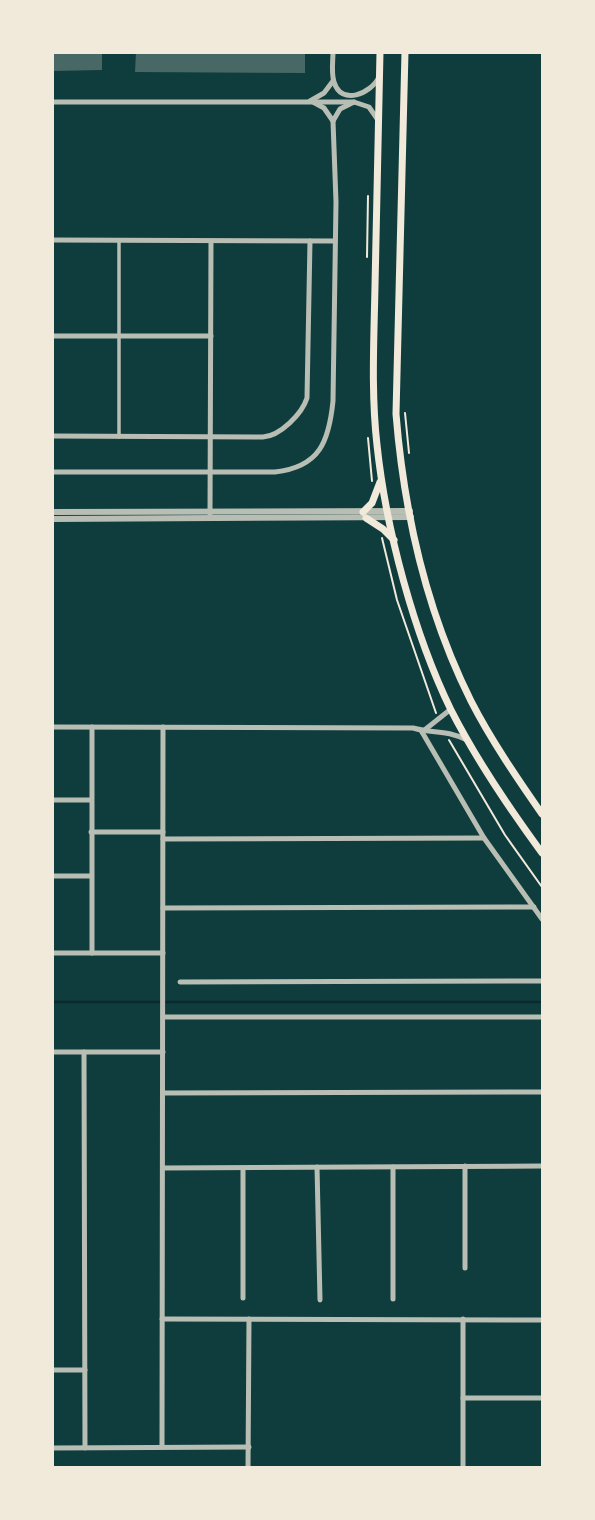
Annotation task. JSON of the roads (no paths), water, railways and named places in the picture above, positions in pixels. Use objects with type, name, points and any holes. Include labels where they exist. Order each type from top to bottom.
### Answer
[{"type":"main road","points":[[380,52],[374,406],[381,478],[418,628],[451,709],[485,769],[542,853]]},
{"type":"main road","points":[[405,52],[396,414],[399,455],[426,585],[435,613],[471,701],[542,814]]},
{"type":"main road","points":[[381,478],[365,515],[395,540]]},
{"type":"street","points":[[310,102],[324,93],[333,80],[333,52]]},
{"type":"street","points":[[333,80],[341,91],[358,96],[368,91],[377,82],[380,74]]},
{"type":"street","points":[[52,102],[354,102],[369,107],[378,120]]},
{"type":"street","points":[[310,102],[324,108],[333,121]]},
{"type":"street","points":[[52,472],[285,471],[314,456],[327,438],[333,401],[333,121],[340,109],[354,102]]},
{"type":"street","points":[[52,240],[335,241]]},
{"type":"street","points":[[119,240],[119,437]]},
{"type":"street","points":[[210,515],[211,241]]},
{"type":"street","points":[[52,436],[271,437],[305,404],[309,387],[310,241]]},
{"type":"street","points":[[52,336],[211,336]]},
{"type":"street","points":[[52,512],[210,515],[411,514]]},
{"type":"street","points":[[52,519],[210,515]]},
{"type":"street","points":[[422,732],[451,709]]},
{"type":"street","points":[[52,727],[413,728],[422,732],[444,732],[469,741]]},
{"type":"street","points":[[92,727],[92,953]]},
{"type":"street","points":[[162,1447],[163,727]]},
{"type":"street","points":[[422,732],[484,838],[542,919]]},
{"type":"street","points":[[52,800],[91,800]]},
{"type":"street","points":[[91,832],[484,838]]},
{"type":"street","points":[[52,876],[90,876]]},
{"type":"street","points":[[163,908],[534,908]]},
{"type":"street","points":[[52,953],[163,953]]},
{"type":"street","points":[[180,982],[542,981]]},
{"type":"street","points":[[163,1017],[542,1017]]},
{"type":"street","points":[[52,1052],[163,1052]]},
{"type":"street","points":[[84,1052],[85,1448]]},
{"type":"street","points":[[163,1093],[542,1092]]},
{"type":"street","points":[[465,1166],[465,1268]]},
{"type":"street","points":[[163,1168],[542,1166]]},
{"type":"street","points":[[317,1167],[320,1300]]},
{"type":"street","points":[[393,1167],[393,1298]]},
{"type":"street","points":[[243,1168],[243,1298]]},
{"type":"street","points":[[162,1319],[542,1320]]},
{"type":"street","points":[[248,1468],[249,1319]]},
{"type":"street","points":[[463,1319],[463,1468]]},
{"type":"street","points":[[52,1370],[85,1370]]},
{"type":"street","points":[[463,1398],[542,1398]]},
{"type":"street","points":[[52,1448],[248,1447]]},
{"type":"waterway","points":[[52,1002],[542,1002]]}]
